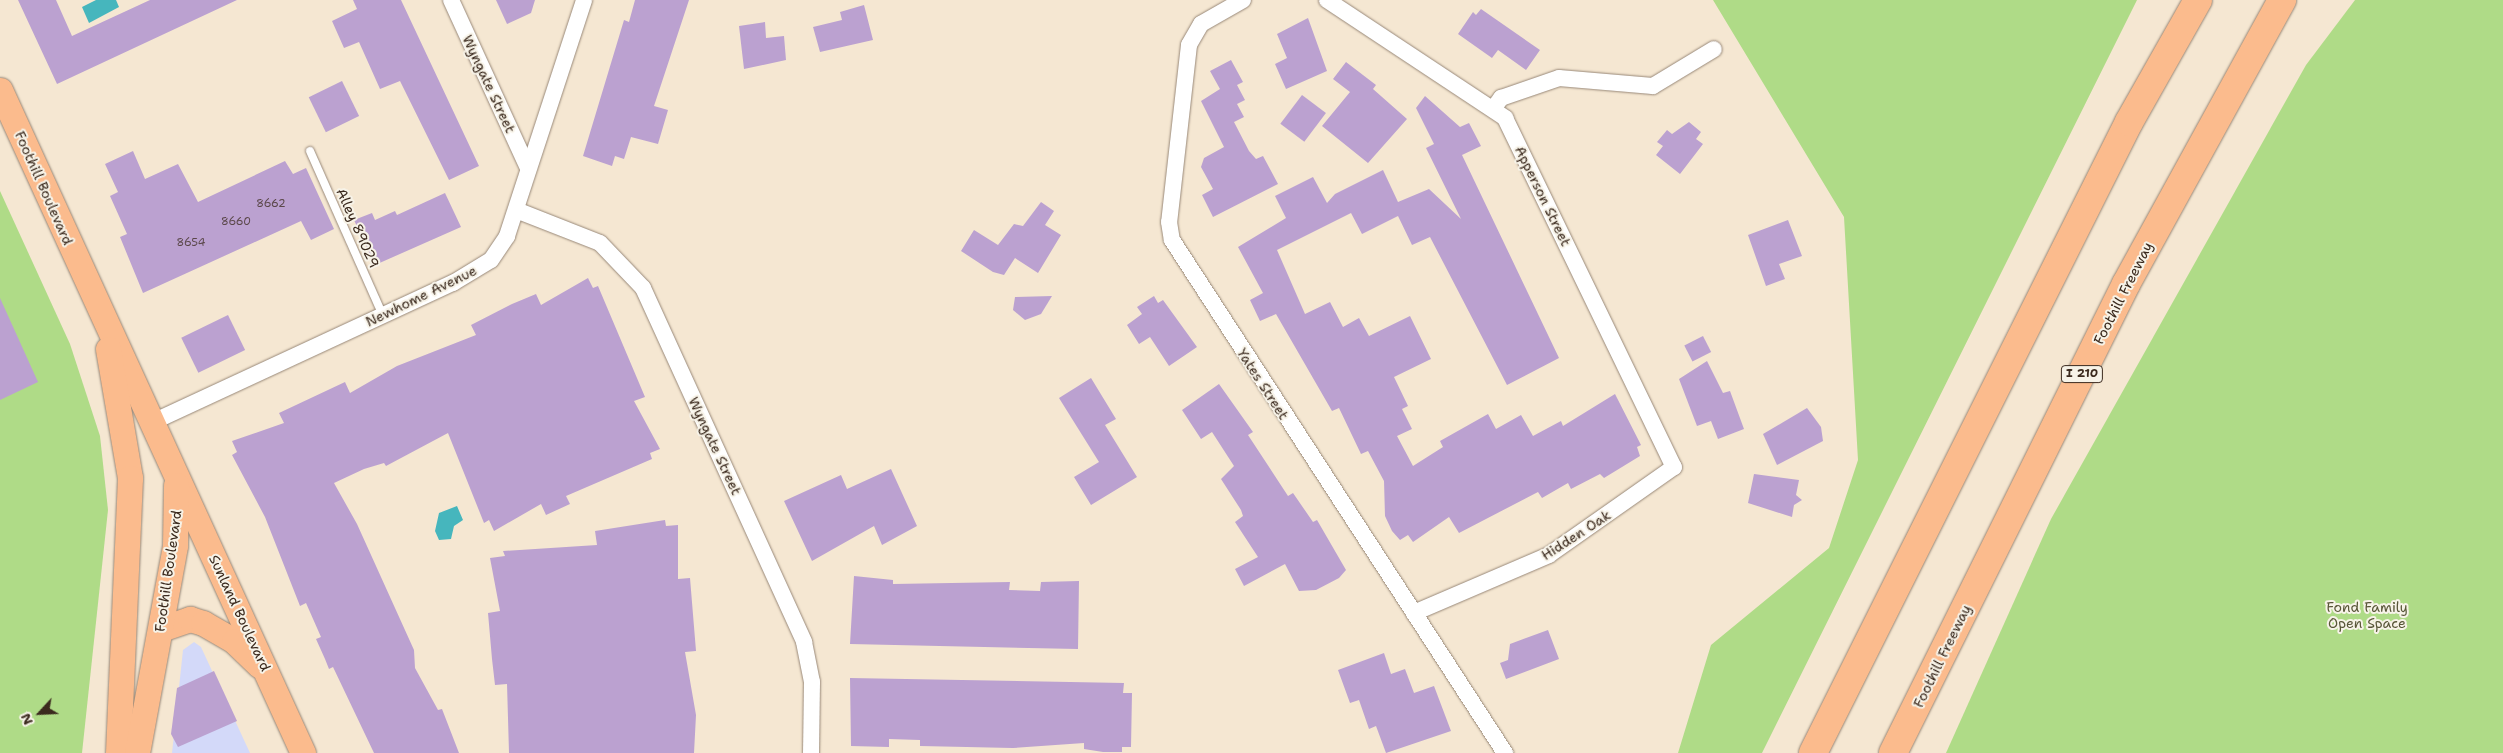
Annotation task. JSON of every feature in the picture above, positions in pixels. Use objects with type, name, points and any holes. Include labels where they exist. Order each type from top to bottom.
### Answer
[{"type":"highway","points":[[1813,753],[2128,122],[2198,0]]},
{"type":"highway","name":"Foothill Freeway","points":[[1893,753],[2126,284],[2282,0]]},
{"type":"main road","name":"Foothill Boulevard","points":[[0,90],[176,473],[176,537],[161,629],[137,753]]},
{"type":"main road","name":"Foothill Boulevard","points":[[101,313],[130,478],[118,753]]},
{"type":"main road","name":"Sunland Boulevard","points":[[176,473],[303,753]]},
{"type":"main road","points":[[161,629],[190,619],[203,623],[234,641],[268,674]]},
{"type":"street","name":"Wyngate Street","points":[[451,0],[528,168]]},
{"type":"street","name":"Newhome Avenue","points":[[153,422],[384,316],[490,260],[503,246],[584,0]]},
{"type":"street","name":"Yates Street","points":[[1243,0],[1201,24],[1189,45],[1169,222],[1172,240],[1505,753]]},
{"type":"street","name":"Apperson Street","points":[[1327,0],[1493,109],[1509,125],[1674,467]]},
{"type":"street","points":[[1493,109],[1501,98],[1559,78],[1653,86],[1714,49]]},
{"type":"street","name":"Wyngate Street","points":[[516,210],[600,243],[643,288],[804,642],[812,682],[811,753]]},
{"type":"street","name":"Hidden Oak","points":[[1414,613],[1549,556],[1674,467]]},
{"type":"lane","name":"Alley 89029","points":[[310,151],[384,316]]},
{"type":"shaded area","points":[[194,642],[201,647],[250,753],[172,753],[183,650]]},
{"type":"green space","points":[[1713,0],[2137,0],[1762,753],[1678,753],[1711,645],[1829,548],[1858,460],[1844,217]]},
{"type":"green space","name":"Fond Family Open Space","points":[[2355,0],[2503,0],[2503,753],[1946,753],[2051,519],[2306,65]]},
{"type":"green space","points":[[0,191],[70,344],[100,436],[108,510],[82,753],[0,753]]},
{"type":"water","points":[[96,0],[116,0],[119,7],[89,23],[82,7]]},
{"type":"water","points":[[457,506],[463,520],[454,526],[451,539],[439,540],[435,531],[439,513]]},
{"type":"building","points":[[18,0],[56,0],[72,36],[150,0],[237,0],[57,84]]},
{"type":"building","points":[[353,0],[401,0],[479,166],[449,180],[400,81],[380,89],[359,42],[344,48],[332,21],[357,9]]},
{"type":"building","points":[[496,0],[535,0],[531,13],[507,24]]},
{"type":"building","points":[[635,0],[689,0],[654,106],[668,110],[658,144],[631,137],[624,159],[615,156],[612,166],[583,156],[624,20],[629,22]]},
{"type":"building","points":[[864,5],[873,40],[820,52],[813,27],[842,20],[840,12]]},
{"type":"building","points":[[1481,9],[1540,50],[1526,70],[1498,50],[1492,58],[1458,34],[1473,12],[1476,15]]},
{"type":"building","points":[[1308,18],[1327,71],[1286,89],[1275,64],[1287,58],[1277,34]]},
{"type":"building","points":[[765,22],[766,38],[784,36],[786,60],[744,69],[739,26]]},
{"type":"building","points":[[1231,60],[1243,82],[1237,85],[1245,100],[1237,104],[1244,117],[1234,122],[1249,151],[1256,159],[1263,156],[1278,184],[1213,217],[1202,195],[1213,189],[1201,167],[1204,158],[1224,147],[1201,101],[1220,89],[1210,71]]},
{"type":"building","points":[[1346,62],[1376,85],[1373,89],[1407,119],[1368,163],[1322,126],[1350,92],[1333,79]]},
{"type":"building","points":[[342,81],[359,116],[326,132],[309,97]]},
{"type":"building","points":[[1302,95],[1326,113],[1304,142],[1280,124]]},
{"type":"building","points":[[1425,96],[1460,127],[1469,123],[1481,146],[1462,155],[1559,358],[1507,385],[1430,237],[1412,245],[1398,216],[1362,234],[1351,213],[1277,250],[1305,314],[1330,302],[1343,327],[1359,318],[1369,336],[1410,316],[1431,359],[1394,377],[1408,406],[1402,409],[1412,429],[1397,436],[1413,466],[1443,447],[1440,441],[1488,414],[1496,429],[1521,415],[1533,436],[1561,421],[1563,426],[1615,394],[1641,445],[1637,447],[1640,456],[1604,478],[1600,474],[1571,489],[1568,483],[1542,498],[1538,492],[1459,533],[1449,517],[1413,542],[1408,535],[1400,540],[1392,531],[1385,516],[1384,481],[1368,451],[1361,454],[1339,408],[1332,411],[1276,314],[1260,321],[1250,300],[1263,293],[1238,247],[1286,218],[1275,196],[1313,177],[1327,203],[1335,194],[1383,170],[1398,202],[1429,189],[1461,219],[1426,148],[1434,144],[1416,108]]},
{"type":"building","points":[[1689,122],[1701,132],[1696,139],[1703,144],[1680,174],[1656,155],[1663,146],[1657,142],[1667,130],[1672,134]]},
{"type":"building","points":[[133,151],[145,179],[178,164],[198,202],[285,161],[293,174],[306,168],[334,229],[311,240],[301,221],[143,293],[120,237],[127,234],[110,196],[118,192],[105,164]]},
{"type":"building","points":[[445,193],[461,227],[375,265],[354,220],[372,213],[375,220],[395,211],[397,215]]},
{"type":"building","points":[[1041,202],[1054,211],[1045,225],[1061,235],[1038,273],[1015,258],[1004,275],[993,272],[961,251],[974,230],[998,245],[1014,224],[1023,226]]},
{"type":"building","points":[[1788,220],[1802,256],[1779,264],[1785,279],[1766,286],[1748,235]]},
{"type":"building","points":[[588,278],[593,288],[598,286],[645,397],[634,401],[660,449],[650,453],[652,459],[566,496],[570,504],[546,515],[541,504],[494,531],[489,520],[484,523],[448,433],[386,466],[384,463],[364,469],[334,483],[357,524],[414,650],[415,668],[438,710],[442,709],[459,753],[374,753],[333,667],[329,669],[316,639],[321,637],[306,603],[300,606],[265,517],[232,455],[237,452],[232,441],[284,423],[279,413],[345,382],[350,393],[397,366],[476,335],[471,325],[512,304],[536,294],[541,305]]},
{"type":"building","points":[[1052,296],[1041,314],[1025,320],[1013,310],[1015,297]]},
{"type":"building","points":[[1154,296],[1158,303],[1163,300],[1197,347],[1169,366],[1150,337],[1139,344],[1127,325],[1142,314],[1137,307]]},
{"type":"building","points":[[0,298],[38,382],[0,400]]},
{"type":"building","points":[[228,315],[245,350],[198,373],[181,338]]},
{"type":"building","points":[[1703,336],[1711,352],[1692,362],[1684,346]]},
{"type":"building","points":[[1707,361],[1723,393],[1730,391],[1744,429],[1718,439],[1711,421],[1697,426],[1679,379]]},
{"type":"building","points":[[1091,378],[1116,419],[1105,425],[1137,477],[1091,505],[1074,477],[1099,462],[1059,398]]},
{"type":"building","points":[[1219,384],[1253,432],[1248,435],[1288,496],[1293,493],[1313,522],[1317,520],[1346,570],[1339,578],[1316,590],[1299,591],[1285,564],[1244,586],[1235,569],[1258,557],[1235,522],[1243,516],[1221,479],[1234,466],[1212,432],[1201,439],[1182,410]]},
{"type":"building","points":[[1807,408],[1821,427],[1823,441],[1777,465],[1763,434]]},
{"type":"building","points":[[891,469],[917,526],[882,545],[874,526],[812,561],[784,501],[841,475],[847,489]]},
{"type":"building","points":[[1754,474],[1799,480],[1796,495],[1802,500],[1794,505],[1792,517],[1748,503]]},
{"type":"building","points":[[665,520],[666,526],[678,525],[678,579],[690,578],[696,651],[685,652],[696,715],[694,753],[509,753],[507,684],[495,685],[492,659],[488,613],[500,611],[490,558],[505,556],[503,551],[597,545],[595,531]]},
{"type":"building","points":[[854,576],[893,580],[893,584],[1010,582],[1009,590],[1040,591],[1041,582],[1079,581],[1078,649],[850,644]]},
{"type":"building","points":[[1548,630],[1559,659],[1506,679],[1500,663],[1508,660],[1510,644]]},
{"type":"building","points":[[1384,653],[1391,674],[1405,669],[1414,693],[1434,686],[1451,731],[1386,753],[1376,726],[1369,729],[1359,700],[1350,703],[1338,670]]},
{"type":"building","points":[[214,671],[237,721],[178,747],[171,734],[177,688]]},
{"type":"building","points":[[850,678],[1124,683],[1123,693],[1132,693],[1131,747],[1122,747],[1122,752],[1103,752],[1084,749],[1084,743],[1013,748],[920,746],[920,740],[889,739],[889,747],[851,746]]}]
